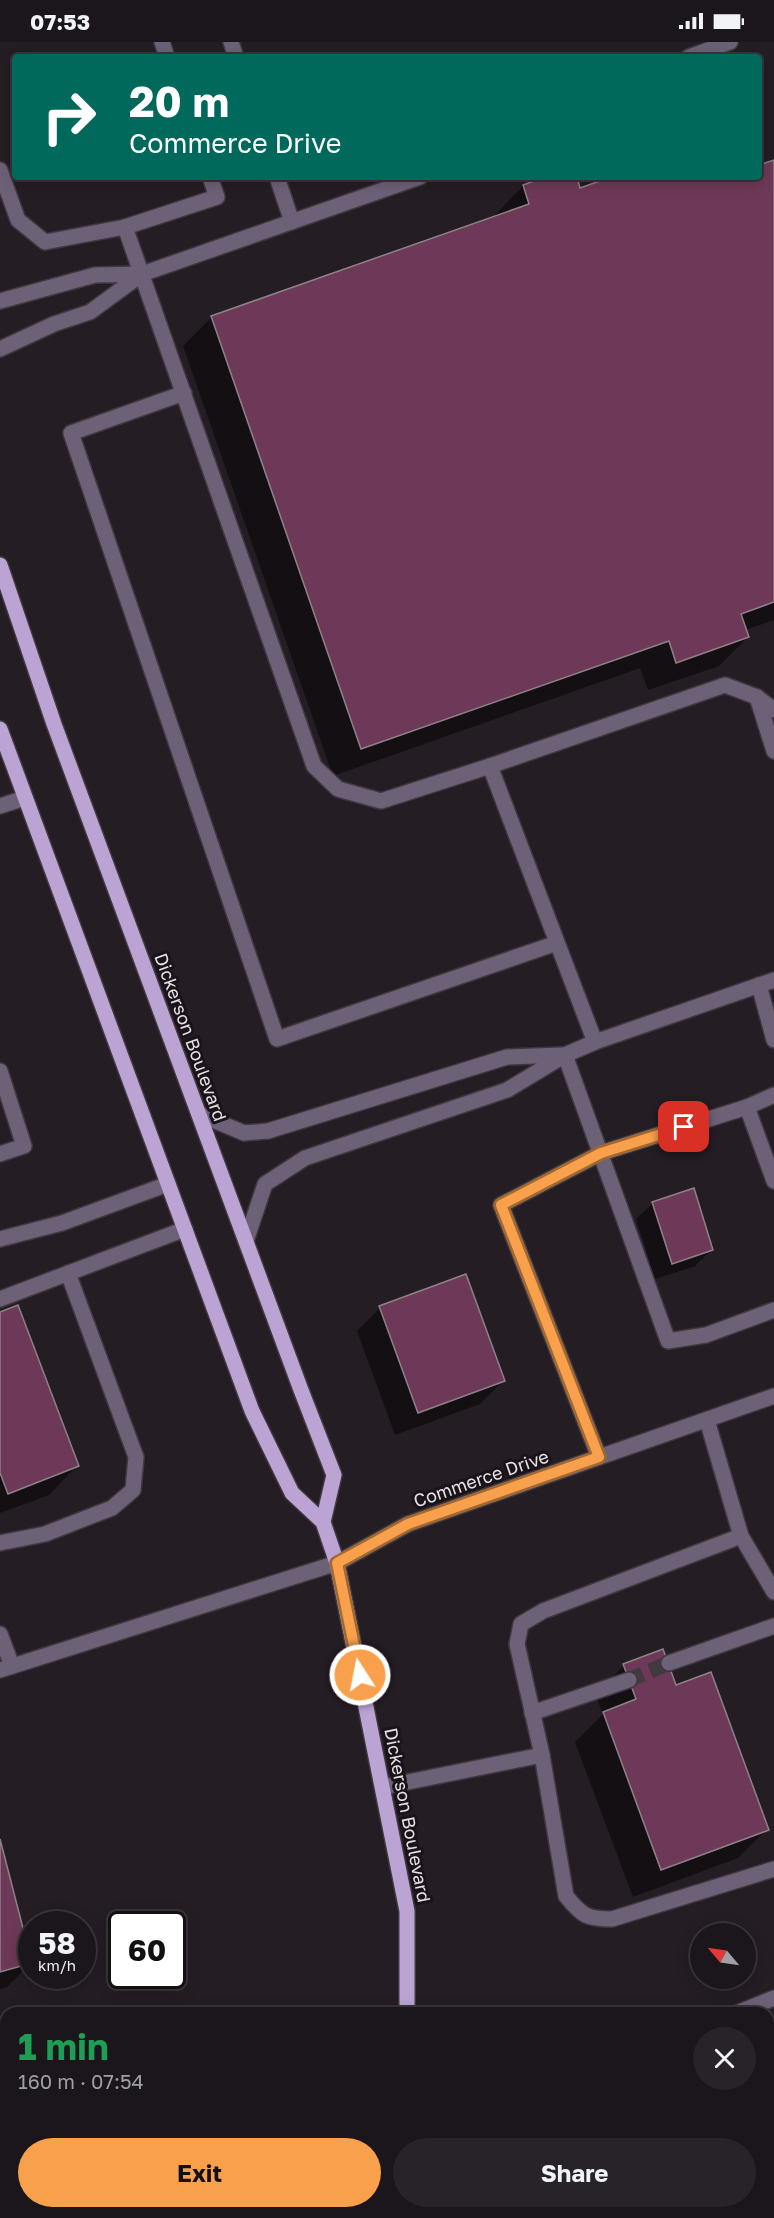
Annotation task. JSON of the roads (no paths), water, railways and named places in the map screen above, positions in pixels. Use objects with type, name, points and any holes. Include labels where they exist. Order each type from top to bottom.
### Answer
[{"type":"main road","name":"Dickerson Boulevard","points":[[0,565],[54,724],[334,1475],[322,1522]]},
{"type":"main road","name":"Dickerson Boulevard","points":[[0,729],[252,1411],[292,1493],[322,1522],[337,1563],[407,1911],[407,2007]]},
{"type":"street","points":[[696,54],[730,42]]},
{"type":"street","points":[[0,170],[18,220],[45,242],[125,226],[217,197],[211,180]]},
{"type":"street","points":[[278,180],[292,222]]},
{"type":"street","points":[[0,349],[54,324],[90,312],[142,274],[411,180]]},
{"type":"street","points":[[125,226],[314,766],[338,789],[381,801],[725,685],[757,697],[774,710]]},
{"type":"street","points":[[0,301],[95,275],[142,274]]},
{"type":"street","points":[[184,393],[71,433],[276,1039],[557,943]]},
{"type":"street","points":[[757,697],[774,751]]},
{"type":"street","points":[[490,766],[595,1042]]},
{"type":"street","points":[[0,806],[25,798]]},
{"type":"street","points":[[246,1242],[265,1184],[305,1158],[507,1090],[565,1055],[595,1042],[774,980]]},
{"type":"street","points":[[759,985],[774,1040]]},
{"type":"street","points":[[199,1114],[244,1133],[268,1131],[507,1058],[565,1055]]},
{"type":"street","points":[[565,1055],[668,1341],[706,1335],[774,1310]]},
{"type":"street","points":[[0,1071],[24,1146],[0,1154]]},
{"type":"street","points":[[599,1457],[501,1205],[601,1153],[747,1107],[774,1095]]},
{"type":"street","points":[[747,1107],[774,1181]]},
{"type":"street","points":[[0,1239],[62,1223],[168,1184]]},
{"type":"street","points":[[0,1299],[185,1229]]},
{"type":"street","points":[[0,1543],[45,1533],[112,1508],[133,1490],[135,1457],[68,1273]]},
{"type":"street","name":"Commerce Drive","points":[[6,1668],[337,1563],[408,1524],[774,1396]]},
{"type":"street","points":[[706,1420],[741,1536],[774,1592]]},
{"type":"street","points":[[741,1536],[543,1611],[521,1624],[517,1644],[542,1755],[566,1896],[576,1909],[593,1919],[612,1919],[774,1869]]},
{"type":"street","points":[[669,1663],[774,1626]]},
{"type":"street","points":[[0,1634],[6,1668]]},
{"type":"street","points":[[532,1713],[629,1680]]},
{"type":"street","points":[[382,1787],[542,1755]]},
{"type":"street","points":[[752,2007],[774,1998]]},
{"type":"tunnel","points":[[629,1680],[669,1663]]}]
